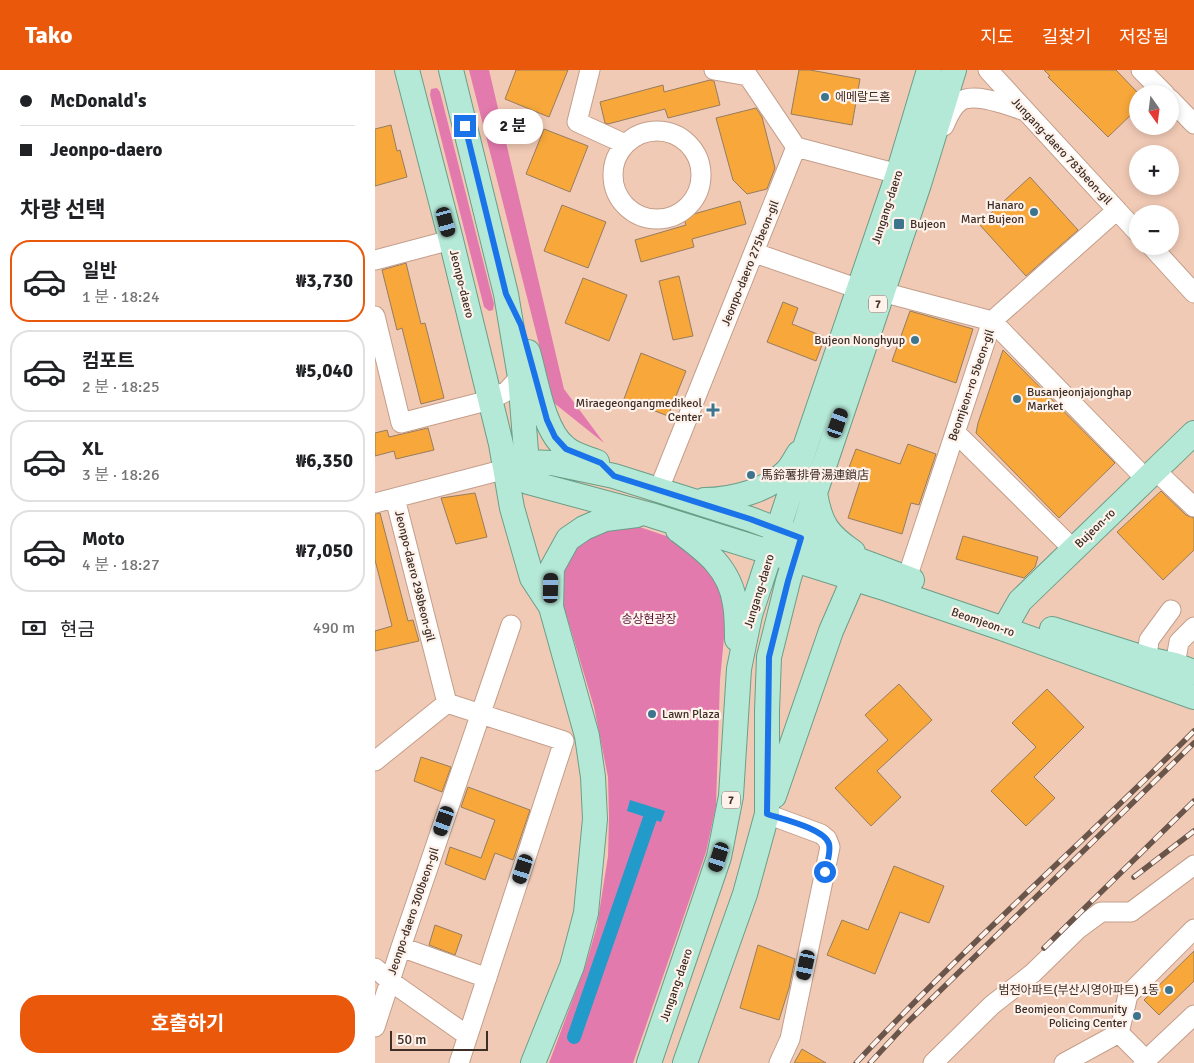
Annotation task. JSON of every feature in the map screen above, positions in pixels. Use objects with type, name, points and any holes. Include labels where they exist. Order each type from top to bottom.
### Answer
[{"type":"main road","name":"Jeonpo-daero","points":[[407,70],[490,400],[520,471]]},
{"type":"main road","name":"Jeonpo-daero","points":[[451,70],[506,294],[520,377],[520,471],[512,508],[532,578],[551,607]]},
{"type":"main road","name":"Jungang-daero","points":[[649,1063],[719,857],[731,796],[739,669],[750,615],[898,174],[929,70]]},
{"type":"main road","name":"Jungang-daero","points":[[685,1063],[745,894],[767,814],[769,657],[794,561],[955,70]]},
{"type":"main road","points":[[506,294],[521,325],[547,420],[555,437],[566,449],[601,463],[614,476]]},
{"type":"main road","name":"Bujeon-ro","points":[[1008,622],[1020,601],[1194,433]]},
{"type":"main road","points":[[690,500],[733,498],[767,484],[787,470],[806,444]]},
{"type":"main road","points":[[520,471],[552,463],[614,476],[778,529]]},
{"type":"main road","points":[[520,471],[771,553]]},
{"type":"main road","points":[[767,814],[831,631],[863,572],[824,525],[817,508],[815,494]]},
{"type":"main road","points":[[533,1063],[572,966],[586,913],[595,819],[593,777],[575,738],[579,705],[551,607],[552,568],[568,539],[584,528],[605,519],[627,515],[656,517],[707,552],[720,565],[735,603],[739,669]]},
{"type":"main road","name":"Beomjeon-ro","points":[[778,529],[801,538],[863,572],[1008,622],[1184,669]]},
{"type":"main road","name":"Beomjeon-ro","points":[[771,553],[794,561],[907,578],[1008,622],[1194,697]]},
{"type":"street","points":[[590,70],[577,122],[625,144]]},
{"type":"street","points":[[714,70],[749,73],[796,147],[898,174]]},
{"type":"street","name":"Jungang-daero 783beon-gil","points":[[988,70],[1129,223]]},
{"type":"street","points":[[1141,70],[1156,85]]},
{"type":"street","points":[[928,152],[942,130],[951,110],[960,101],[973,98],[985,99],[1025,111]]},
{"type":"street","points":[[1179,100],[1194,102]]},
{"type":"street","points":[[1179,108],[1194,124]]},
{"type":"street","points":[[665,130],[685,139],[698,155],[702,177],[696,197],[681,213],[661,220],[639,216],[622,203],[613,184],[614,162],[625,144],[643,132],[665,130]]},
{"type":"street","name":"Jeonpo-daero 275beon-gil","points":[[659,489],[796,147]]},
{"type":"street","name":"Beomjeon-ro 5beon-gil","points":[[907,578],[992,321],[1117,210]]},
{"type":"street","points":[[375,260],[451,240]]},
{"type":"street","points":[[755,253],[859,289]]},
{"type":"street","points":[[1159,255],[1194,293]]},
{"type":"street","points":[[883,292],[992,321],[1151,474],[1194,507]]},
{"type":"street","points":[[375,316],[401,423],[490,400],[507,391],[520,377]]},
{"type":"street","points":[[955,432],[1073,549]]},
{"type":"street","name":"Jeonpo-daero 298beon-gil","points":[[375,503],[520,471]]},
{"type":"street","name":"Jeonpo-daero 298beon-gil","points":[[395,498],[447,703]]},
{"type":"street","points":[[1147,660],[1149,640],[1171,610]]},
{"type":"street","name":"Jeonpo-daero 300beon-gil","points":[[375,1028],[389,981],[511,625]]},
{"type":"street","points":[[1184,669],[1179,642],[1194,627]]},
{"type":"street","points":[[375,761],[447,703],[480,714],[575,738],[487,978],[459,1063]]},
{"type":"street","points":[[767,814],[821,834],[827,839],[830,847],[790,1040],[779,1063]]},
{"type":"street","points":[[933,1063],[992,1005],[1033,973],[1079,929],[1101,912],[1131,912],[1194,865]]},
{"type":"street","points":[[1064,1063],[1119,1033],[1128,995],[1194,929]]},
{"type":"street","points":[[401,946],[487,978]]},
{"type":"street","points":[[375,968],[389,981],[468,1036]]},
{"type":"street","points":[[1119,1033],[1145,1061],[1194,1015]]},
{"type":"green space","points":[[469,70],[489,70],[564,389],[604,443],[554,403]]},
{"type":"green space","points":[[437,88],[440,92],[494,304],[493,310],[489,311],[484,307],[430,95],[431,89]]},
{"type":"green space","name":"송상현광장","points":[[628,523],[672,538],[687,547],[717,581],[725,606],[720,680],[716,806],[706,852],[633,1063],[549,1063],[586,964],[597,926],[608,856],[609,817],[608,777],[594,707],[558,587],[557,574],[580,536]]},
{"type":"water","points":[[630,800],[665,811],[661,822],[627,811]]},
{"type":"building","points":[[516,70],[568,70],[549,117],[505,99]]},
{"type":"building","name":"에메랄드홈","points":[[799,70],[810,70],[860,79],[852,125],[791,114]]},
{"type":"building","points":[[1044,70],[1116,70],[1130,85],[1129,117],[1108,137],[1048,77],[1050,76]]},
{"type":"building","points":[[710,80],[714,81],[720,105],[668,118],[665,109],[608,124],[605,123],[600,102],[663,85],[664,92]]},
{"type":"building","points":[[756,108],[762,117],[775,168],[767,189],[747,194],[733,180],[716,118]]},
{"type":"building","points":[[391,125],[397,151],[400,150],[407,177],[375,186],[375,129]]},
{"type":"building","points":[[544,129],[588,146],[570,192],[526,174]]},
{"type":"building","points":[[1030,177],[1078,230],[1026,276],[979,224]]},
{"type":"building","points":[[740,201],[746,224],[692,239],[694,247],[641,262],[635,240],[686,225],[683,217]]},
{"type":"building","points":[[562,205],[606,222],[588,268],[544,251]]},
{"type":"building","points":[[406,263],[421,324],[425,323],[444,398],[421,404],[402,328],[397,330],[382,270]]},
{"type":"building","points":[[679,276],[693,336],[673,340],[659,281]]},
{"type":"building","points":[[583,278],[627,295],[609,341],[565,323]]},
{"type":"building","points":[[783,302],[798,308],[792,324],[825,337],[816,361],[767,342]]},
{"type":"building","points":[[910,311],[973,329],[956,383],[892,361]]},
{"type":"building","points":[[1003,350],[1115,463],[1059,518],[976,433]]},
{"type":"building","points":[[641,353],[686,371],[668,416],[624,399]]},
{"type":"building","points":[[428,428],[434,450],[396,459],[394,451],[375,456],[375,433],[387,430],[389,437]]},
{"type":"building","points":[[908,444],[936,454],[919,505],[911,503],[902,534],[848,518],[862,475],[848,470],[856,449],[900,464]]},
{"type":"building","points":[[1161,491],[1186,515],[1194,518],[1194,550],[1163,580],[1117,532]]},
{"type":"building","points":[[475,493],[487,537],[456,544],[441,498]]},
{"type":"building","points":[[380,513],[408,621],[413,620],[419,641],[375,651],[375,631],[392,626],[375,560],[375,514]]},
{"type":"building","points":[[963,536],[1038,557],[1035,567],[1024,578],[956,559]]},
{"type":"building","points":[[899,684],[932,720],[877,771],[901,797],[871,826],[835,788],[888,740],[865,715]]},
{"type":"building","points":[[1047,689],[1084,727],[1034,777],[1055,798],[1026,826],[991,791],[1036,747],[1012,723]]},
{"type":"building","points":[[421,757],[451,767],[442,792],[414,781]]},
{"type":"building","points":[[468,787],[530,810],[513,860],[495,853],[485,880],[445,864],[450,847],[481,858],[495,820],[461,807]]},
{"type":"building","points":[[894,866],[944,886],[929,923],[900,912],[875,974],[827,955],[842,920],[868,930]]},
{"type":"building","points":[[435,925],[462,935],[455,955],[429,945]]},
{"type":"building","points":[[758,945],[795,959],[789,988],[779,1020],[740,1008]]},
{"type":"building","name":"범전아파트(부산시영아파트) 1동","points":[[1194,951],[1194,981],[1159,1015],[1144,1000]]},
{"type":"building","points":[[802,1049],[826,1063],[794,1063]]},
{"type":"waterway","points":[[574,1037],[650,818]]},
{"type":"railway","points":[[856,1063],[939,978],[1194,731]]},
{"type":"railway","points":[[870,1063],[908,1022],[1194,743]]},
{"type":"railway","points":[[1044,948],[1194,801]]},
{"type":"railway","points":[[1134,877],[1194,831]]},
{"type":"place","name":"에메랄드홈","points":[[825,97]]},
{"type":"place","name":"Hanaro Mart Bujeon","points":[[1034,212]]},
{"type":"place","name":"Bujeon","points":[[899,224]]},
{"type":"place","name":"Bujeon Nonghyup","points":[[915,340]]},
{"type":"place","name":"Busanjeonjajonghap Market","points":[[1017,399]]},
{"type":"place","name":"Miraegeongangmedikeol Center","points":[[713,410]]},
{"type":"place","name":"馬鈴薯排骨湯連鎖店","points":[[751,475]]},
{"type":"place","name":"Lawn Plaza","points":[[652,714]]},
{"type":"place","name":"범전아파트(부산시영아파트) 1동","points":[[1169,990]]},
{"type":"place","name":"Beomjeon Community Policing Center","points":[[1137,1016]]},
{"type":"route","points":[[465,126],[506,294],[521,325],[547,420],[555,437],[566,449],[601,463],[614,476],[750,519],[801,538],[769,657],[767,814],[809,828],[827,839],[830,847],[825,872]]}]
